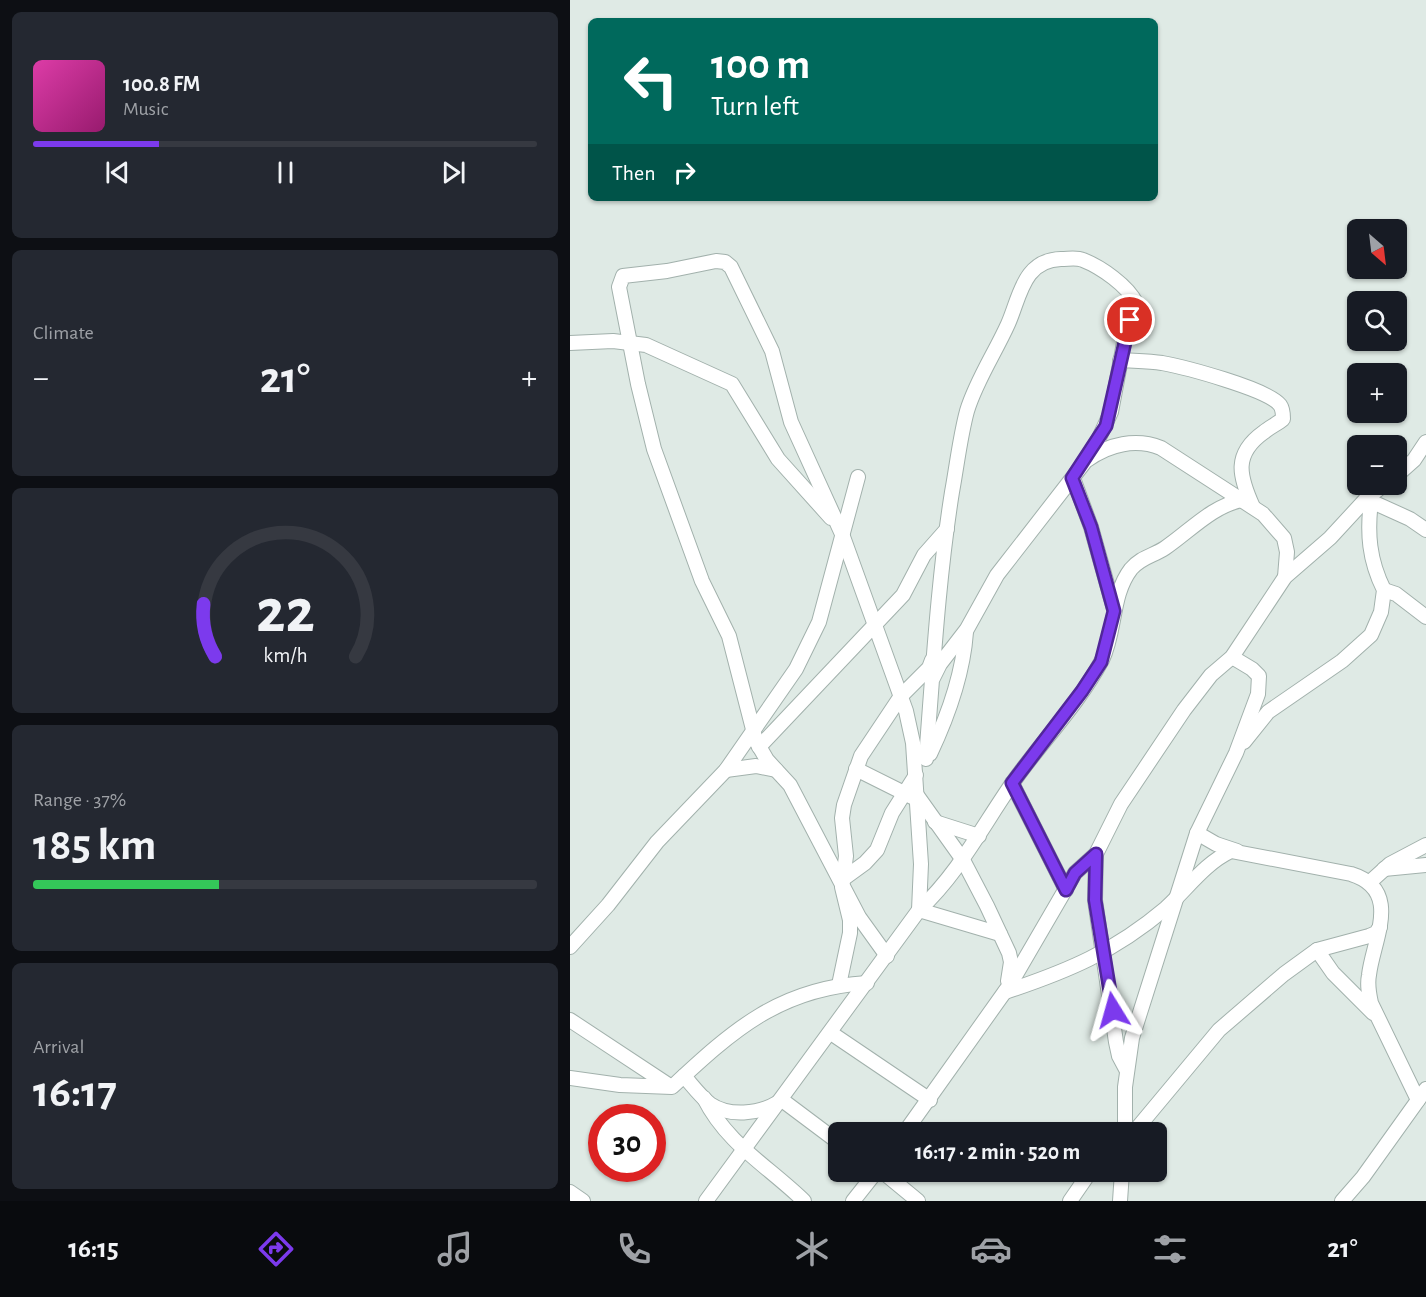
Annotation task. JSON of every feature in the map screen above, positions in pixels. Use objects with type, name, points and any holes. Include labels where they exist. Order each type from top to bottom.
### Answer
[{"type":"street","points":[[926,759],[932,680],[940,582],[946,529],[968,409],[1010,321],[1017,294],[1034,269],[1056,259],[1078,258],[1108,275],[1133,297],[1136,303],[1120,360],[1111,412],[1084,463],[997,575],[967,629],[932,680]]},
{"type":"street","points":[[887,956],[859,917],[790,785],[759,747],[729,636],[702,581],[654,449],[619,287],[623,276],[667,271],[716,261],[731,267],[772,351],[791,422],[840,529],[911,729],[915,777],[913,795],[921,874],[919,910]]},
{"type":"street","points":[[570,343],[592,340],[630,343],[658,349],[732,384],[761,435],[784,466],[840,529]]},
{"type":"street","points":[[1120,360],[1162,363],[1205,374],[1274,399],[1281,406],[1284,419],[1253,441],[1244,455],[1240,470],[1248,503]]},
{"type":"street","points":[[1084,463],[1115,446],[1146,442],[1161,448],[1248,503],[1284,538],[1287,552],[1285,576]]},
{"type":"street","points":[[1407,466],[1426,442]]},
{"type":"street","points":[[570,947],[608,905],[657,842],[726,770],[796,669],[819,622],[840,529],[858,477]]},
{"type":"street","points":[[1072,478],[1091,527],[1114,611]]},
{"type":"street","points":[[913,1122],[1005,992],[1075,873],[1096,854],[1121,804],[1184,710],[1211,675],[1232,657],[1285,576],[1330,538],[1373,495]]},
{"type":"street","points":[[1368,500],[1410,519],[1426,530]]},
{"type":"street","points":[[1236,753],[1268,712],[1342,661],[1371,635],[1381,612],[1384,590],[1376,573],[1369,543],[1368,500]]},
{"type":"street","points":[[706,1201],[831,1034],[919,910],[942,888],[963,860],[1012,783],[1082,691],[1101,662],[1121,588],[1137,562],[1163,550],[1202,519],[1228,504],[1248,503]]},
{"type":"street","points":[[759,747],[903,595],[928,551],[946,529]]},
{"type":"street","points":[[928,551],[940,582]]},
{"type":"street","points":[[1384,590],[1396,594],[1426,617]]},
{"type":"street","points":[[915,777],[946,721],[967,629]]},
{"type":"street","points":[[839,985],[850,933],[850,920],[842,883],[846,856],[842,812],[861,756],[901,696],[929,668],[934,657]]},
{"type":"street","points":[[1126,1122],[1127,1071],[1132,1038],[1197,833],[1236,753],[1260,683],[1252,669],[1232,657]]},
{"type":"street","points":[[726,770],[756,766],[776,770]]},
{"type":"street","points":[[856,769],[913,795],[938,823],[963,860],[1000,934],[1011,962],[1005,992]]},
{"type":"street","points":[[1012,783],[1066,890]]},
{"type":"street","points":[[842,883],[877,850],[888,821],[913,795]]},
{"type":"street","points":[[916,817],[978,836]]},
{"type":"street","points":[[1197,833],[1216,844],[1239,852],[1352,874],[1370,882],[1376,890],[1381,908],[1381,925],[1368,983],[1371,1004],[1424,1097],[1342,1201]]},
{"type":"street","points":[[1370,882],[1397,859],[1426,845]]},
{"type":"street","points":[[1005,992],[1071,970],[1104,951],[1166,908],[1178,894],[1224,854],[1239,852]]},
{"type":"street","points":[[1096,854],[1095,900],[1116,1042],[1119,1056],[1127,1071]]},
{"type":"street","points":[[1384,869],[1426,865]]},
{"type":"street","points":[[919,910],[1000,934]]},
{"type":"street","points":[[1134,1122],[1219,1029],[1284,974],[1317,950],[1369,936],[1376,933],[1381,925]]},
{"type":"street","points":[[1317,950],[1333,973],[1380,1022]]},
{"type":"street","points":[[570,1078],[620,1085],[672,1087],[748,1023],[770,1008],[793,997],[839,985],[867,983]]},
{"type":"street","points":[[570,1020],[672,1087]]},
{"type":"street","points":[[831,1034],[930,1100]]},
{"type":"street","points":[[684,1076],[704,1098],[716,1107],[744,1112],[769,1108],[782,1100]]},
{"type":"street","points":[[704,1098],[715,1119],[743,1150],[804,1201]]},
{"type":"street","points":[[782,1100],[828,1134]]},
{"type":"street","points":[[853,1201],[868,1182]]},
{"type":"street","points":[[895,1182],[918,1201]]},
{"type":"street","points":[[1070,1201],[1083,1182]]},
{"type":"street","points":[[1120,1201],[1121,1182]]},
{"type":"street","points":[[570,1192],[582,1201]]},
{"type":"route","points":[[1113,1010],[1095,900],[1096,854],[1075,873],[1066,890],[1012,783],[1082,691],[1105,652],[1114,611],[1091,527],[1072,478],[1084,463],[1106,426],[1130,320]]}]
